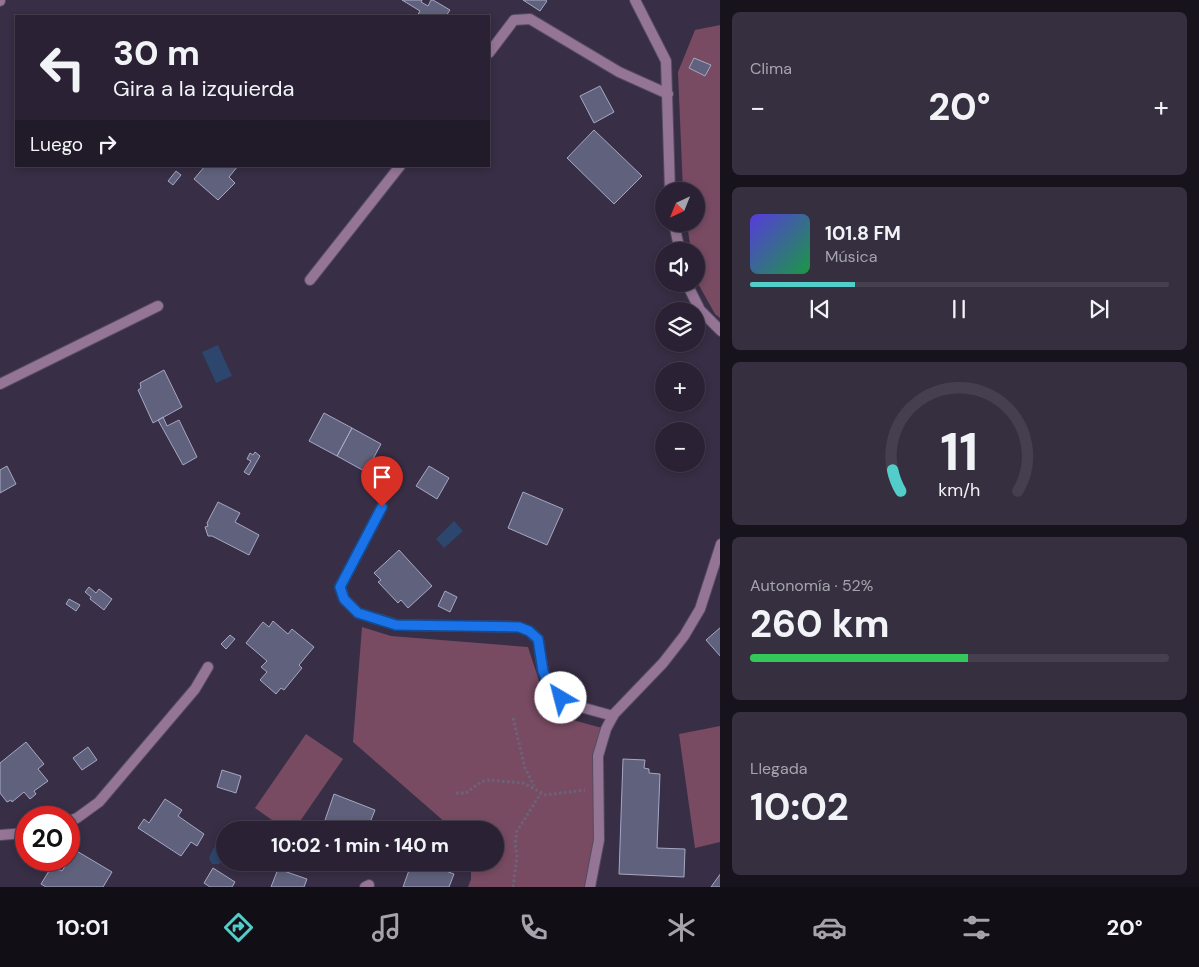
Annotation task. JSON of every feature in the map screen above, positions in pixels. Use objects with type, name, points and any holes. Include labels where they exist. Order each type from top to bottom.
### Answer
[{"type":"street","points":[[635,0],[666,61],[670,182]]},
{"type":"street","points":[[490,52],[514,20],[530,19],[619,72],[668,94]]},
{"type":"street","points":[[310,280],[399,167]]},
{"type":"street","points":[[691,292],[700,310],[720,330]]},
{"type":"street","points":[[0,384],[158,306]]},
{"type":"street","points":[[382,507],[340,587],[344,599],[358,613],[396,625],[519,627],[529,631],[538,639],[543,671],[552,692],[570,704],[613,716]]},
{"type":"street","points":[[590,887],[599,840],[598,756],[606,730],[613,716],[663,663],[684,636],[700,609],[720,544]]},
{"type":"street","points":[[80,816],[99,802],[195,688],[208,667]]},
{"type":"street","points":[[0,835],[15,834]]},
{"type":"path","points":[[513,718],[525,768],[534,788]]},
{"type":"path","points":[[456,793],[466,793],[481,782],[488,780],[523,782],[546,795],[598,789]]},
{"type":"path","points":[[513,887],[517,856],[516,831],[541,793]]},
{"type":"shaded area","points":[[720,25],[720,318],[715,314],[703,292],[705,292],[705,242],[690,242],[688,232],[705,232],[705,182],[683,182],[678,72],[695,30]]},
{"type":"shaded area","points":[[362,627],[391,636],[528,647],[545,699],[569,719],[606,729],[598,756],[599,840],[590,887],[468,887],[471,871],[504,871],[504,821],[444,821],[353,742]]},
{"type":"shaded area","points":[[720,726],[720,842],[695,848],[679,734]]},
{"type":"shaded area","points":[[306,734],[343,759],[300,821],[273,821],[255,808]]},
{"type":"water","points":[[218,345],[232,376],[216,383],[202,352]]},
{"type":"water","points":[[454,521],[463,531],[444,548],[436,539]]},
{"type":"water","points":[[216,846],[216,864],[212,864],[209,858]]},
{"type":"building","points":[[402,0],[422,0],[421,2],[428,6],[431,0],[433,0],[450,10],[447,15],[418,15],[420,11]]},
{"type":"building","points":[[523,0],[545,0],[547,1],[540,11]]},
{"type":"building","points":[[694,58],[711,65],[705,76],[689,68]]},
{"type":"building","points":[[600,86],[614,112],[594,123],[580,96]]},
{"type":"building","points":[[594,130],[642,176],[614,204],[567,158]]},
{"type":"building","points":[[204,167],[237,167],[229,177],[235,183],[218,200],[194,179]]},
{"type":"building","points":[[176,171],[181,175],[173,185],[168,181]]},
{"type":"building","points":[[164,370],[182,407],[153,423],[138,390],[141,388],[140,383]]},
{"type":"building","points":[[324,413],[352,428],[337,456],[309,441]]},
{"type":"building","points":[[163,417],[167,426],[179,420],[197,457],[183,465],[158,420]]},
{"type":"building","points":[[352,428],[381,444],[366,472],[337,456]]},
{"type":"building","points":[[255,452],[260,456],[249,475],[244,472],[251,461],[247,459],[250,453],[253,455]]},
{"type":"building","points":[[7,466],[16,484],[0,493],[0,470]]},
{"type":"building","points":[[429,466],[449,478],[437,499],[416,486]]},
{"type":"building","points":[[523,492],[563,509],[547,545],[508,528]]},
{"type":"building","points":[[218,502],[240,513],[235,522],[259,535],[249,555],[212,536],[208,536],[205,527],[208,526],[207,523]]},
{"type":"building","points":[[399,550],[432,586],[408,608],[401,600],[398,603],[378,582],[381,580],[374,573]]},
{"type":"building","points":[[89,587],[96,593],[99,589],[112,599],[104,610],[90,599],[91,597],[85,592]]},
{"type":"building","points":[[445,591],[457,597],[450,612],[438,606]]},
{"type":"building","points":[[69,599],[80,605],[76,611],[66,604]]},
{"type":"building","points":[[273,621],[288,634],[292,629],[314,647],[299,665],[302,668],[284,690],[281,688],[276,694],[260,680],[267,672],[261,667],[267,661],[246,643],[263,622],[269,627]]},
{"type":"building","points":[[720,628],[720,656],[706,640]]},
{"type":"building","points":[[230,635],[235,639],[226,649],[221,644]]},
{"type":"building","points":[[26,742],[44,764],[38,769],[48,781],[34,791],[36,794],[30,799],[24,792],[12,802],[11,800],[7,802],[0,793],[0,763]]},
{"type":"building","points":[[88,747],[97,760],[82,770],[73,758]]},
{"type":"building","points":[[623,759],[645,760],[644,768],[649,769],[649,773],[660,774],[657,848],[685,849],[684,877],[619,874]]},
{"type":"building","points":[[222,770],[241,776],[236,793],[217,787]]},
{"type":"building","points":[[334,794],[375,810],[371,821],[325,821]]},
{"type":"building","points":[[165,799],[182,810],[178,816],[204,834],[197,846],[191,842],[181,856],[138,828],[144,819],[149,823]]},
{"type":"building","points":[[80,853],[112,872],[103,887],[46,887],[41,884],[49,871],[80,871]]},
{"type":"building","points":[[213,868],[235,882],[232,887],[210,887],[204,883]]},
{"type":"building","points":[[277,871],[284,871],[307,879],[304,887],[271,887]]},
{"type":"building","points":[[409,871],[446,871],[454,874],[449,887],[403,887]]},
{"type":"building","points":[[720,874],[720,887],[711,887]]},
{"type":"route","points":[[382,507],[340,587],[344,599],[358,613],[396,625],[519,627],[529,631],[538,639],[543,671],[552,692],[561,698]]}]
